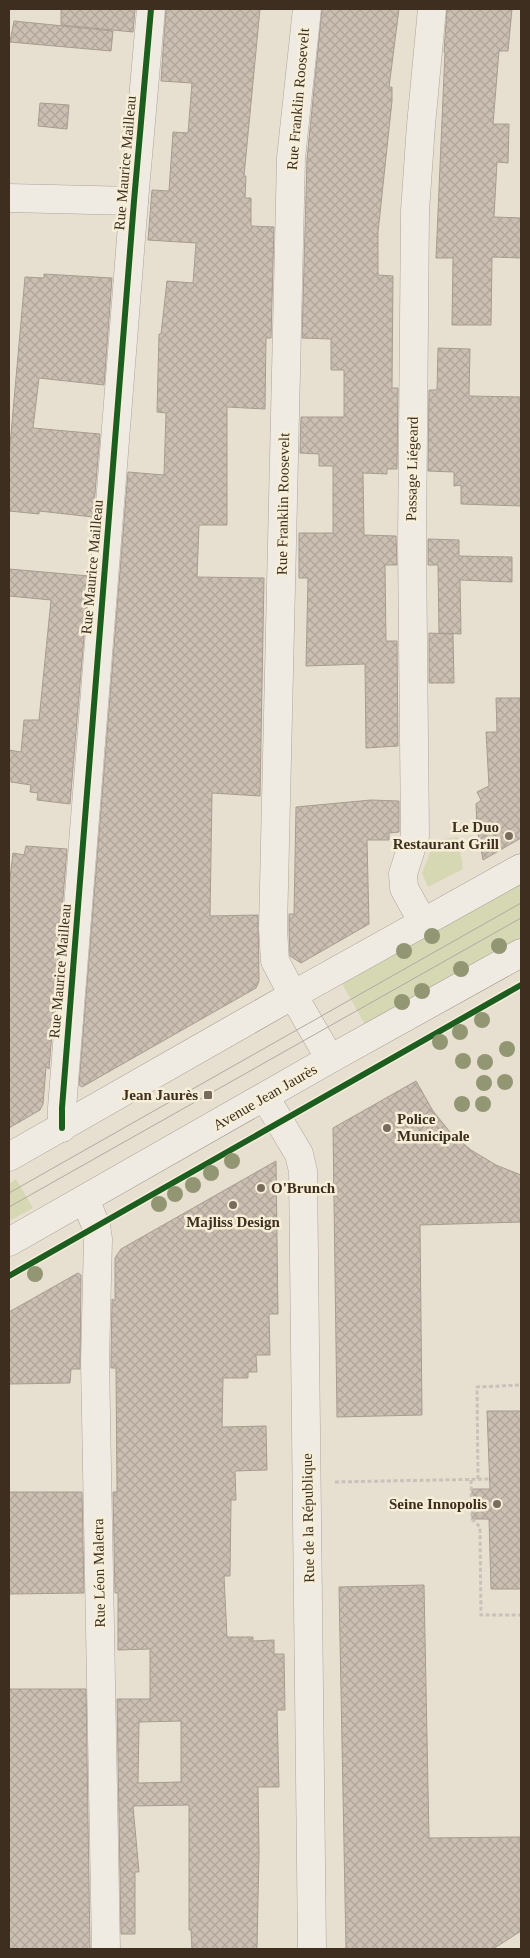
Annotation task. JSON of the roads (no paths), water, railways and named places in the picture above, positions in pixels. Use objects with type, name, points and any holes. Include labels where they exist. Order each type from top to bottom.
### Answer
[{"type":"street","name":"Rue Maurice Mailleau","points":[[62,1128],[62,1098],[151,9]]},
{"type":"street","name":"Rue Franklin Roosevelt","points":[[307,9],[291,158],[273,928],[275,961],[330,1059]]},
{"type":"street","name":"Passage Liégeard","points":[[422,923],[404,888],[403,874],[415,836],[412,544],[415,211],[432,9]]},
{"type":"street","points":[[9,198],[134,201]]},
{"type":"street","points":[[9,1157],[521,868]]},
{"type":"street","name":"Avenue Jean Jaurès","points":[[9,1242],[330,1059],[521,953]]},
{"type":"street","name":"Rue de la République","points":[[265,1097],[299,1154],[303,1171],[312,1949]]},
{"type":"street","name":"Rue Léon Maletra","points":[[85,1199],[96,1226],[98,1239],[96,1361],[106,1949]]},
{"type":"tram line","points":[[9,1193],[521,903]]},
{"type":"tram line","points":[[9,1207],[521,918]]},
{"type":"place","name":"Le Duo Restaurant Grill","points":[[509,836]]},
{"type":"place","name":"Jean Jaurès","points":[[208,1095]]},
{"type":"place","name":"Police Municipale","points":[[387,1128]]},
{"type":"place","name":"O'Brunch","points":[[261,1188]]},
{"type":"place","name":"Majliss Design","points":[[233,1205]]},
{"type":"place","name":"Seine Innopolis","points":[[497,1504]]}]
